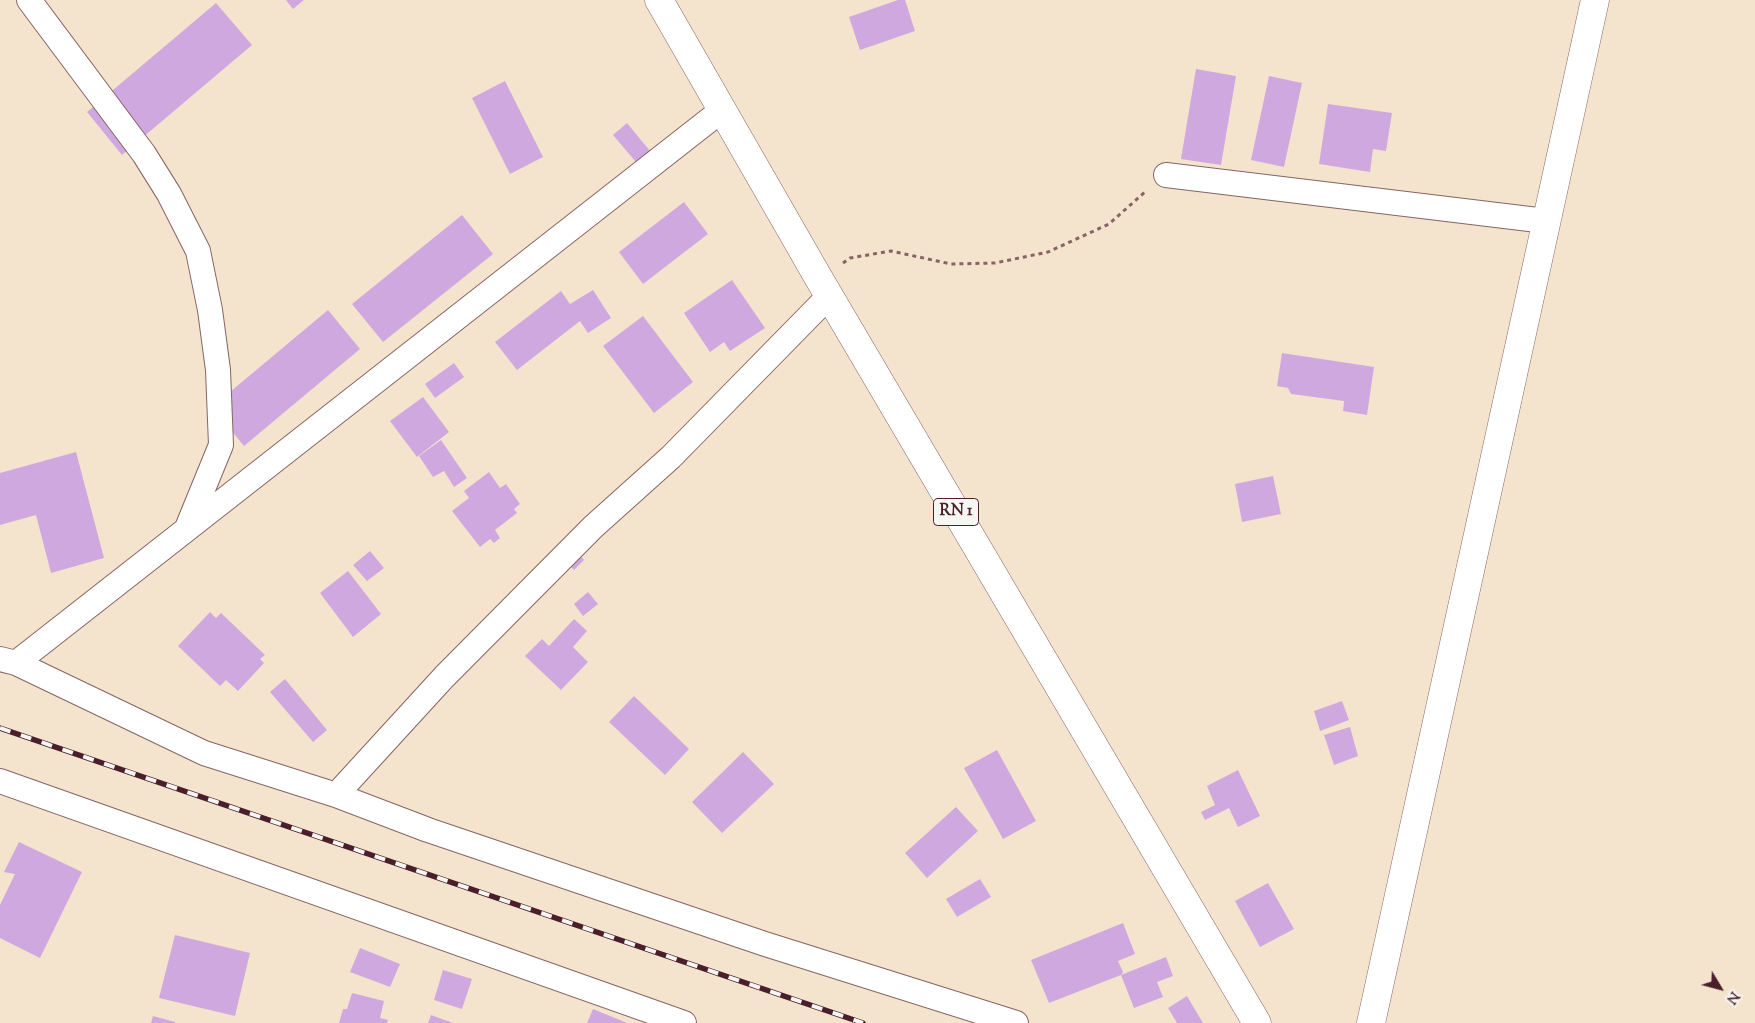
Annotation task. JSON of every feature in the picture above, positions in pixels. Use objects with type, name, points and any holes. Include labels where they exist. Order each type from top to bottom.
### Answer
[{"type":"main road","name":"RN 1","points":[[659,0],[824,287],[1257,1023]]},
{"type":"main road","points":[[1371,1023],[1595,0]]},
{"type":"street","points":[[29,0],[144,154],[169,194],[198,252],[210,310],[218,370],[221,445],[186,529]]},
{"type":"street","points":[[722,110],[186,529],[8,661],[204,752],[336,795],[428,830],[765,944],[1016,1023]]},
{"type":"street","points":[[1166,175],[1546,221]]},
{"type":"street","points":[[336,795],[444,678],[593,527],[671,457],[824,287]]},
{"type":"street","points":[[0,781],[684,1023]]},
{"type":"path","points":[[824,287],[850,258],[891,251],[951,264],[995,263],[1048,252],[1108,224],[1166,175]]},
{"type":"building","points":[[286,0],[304,0],[293,9]]},
{"type":"building","points":[[898,0],[905,0],[915,31],[860,50],[849,17]]},
{"type":"building","points":[[216,3],[252,45],[122,155],[87,112]]},
{"type":"building","points":[[1196,69],[1236,76],[1221,165],[1181,159]]},
{"type":"building","points":[[1269,76],[1302,83],[1284,167],[1251,160]]},
{"type":"building","points":[[505,81],[543,157],[510,174],[472,98]]},
{"type":"building","points":[[1328,104],[1392,113],[1386,151],[1373,149],[1370,172],[1319,164]]},
{"type":"building","points":[[627,123],[655,157],[641,168],[613,135]]},
{"type":"building","points":[[684,202],[708,234],[643,284],[619,252]]},
{"type":"building","points":[[462,215],[493,254],[383,342],[352,304]]},
{"type":"building","points":[[732,280],[765,328],[730,351],[724,342],[710,352],[684,313]]},
{"type":"building","points":[[593,290],[611,318],[588,333],[580,321],[517,370],[495,342],[561,291],[570,304]]},
{"type":"building","points":[[328,310],[360,349],[244,446],[212,407]]},
{"type":"building","points":[[643,316],[693,382],[654,413],[603,346]]},
{"type":"building","points":[[1282,353],[1374,367],[1367,415],[1343,411],[1344,401],[1291,394],[1288,388],[1277,386]]},
{"type":"building","points":[[454,363],[464,377],[435,398],[425,384]]},
{"type":"building","points":[[423,397],[449,432],[417,457],[390,421]]},
{"type":"building","points":[[441,440],[467,478],[454,487],[444,471],[433,477],[419,456]]},
{"type":"building","points":[[76,452],[104,558],[51,573],[36,515],[0,525],[0,473]]},
{"type":"building","points":[[489,472],[500,488],[506,484],[520,504],[514,509],[517,513],[495,530],[500,538],[494,543],[490,539],[480,547],[452,511],[469,498],[464,491]]},
{"type":"building","points":[[1273,476],[1281,514],[1242,522],[1235,484]]},
{"type":"building","points":[[370,551],[384,568],[367,581],[353,565]]},
{"type":"building","points":[[577,552],[584,560],[574,570],[566,562]]},
{"type":"building","points":[[348,571],[381,614],[353,637],[320,593]]},
{"type":"building","points":[[588,592],[598,604],[583,616],[574,604]]},
{"type":"building","points":[[210,612],[216,618],[221,613],[265,655],[260,659],[264,663],[238,691],[226,680],[220,686],[178,646]]},
{"type":"building","points":[[574,619],[587,631],[573,647],[588,662],[561,690],[525,656],[542,639],[549,646]]},
{"type":"building","points":[[285,679],[327,730],[313,742],[270,692]]},
{"type":"building","points":[[634,696],[689,749],[665,775],[609,722]]},
{"type":"building","points":[[1342,701],[1349,720],[1320,731],[1314,711]]},
{"type":"building","points":[[1350,727],[1358,756],[1334,765],[1324,735]]},
{"type":"building","points":[[997,750],[1036,821],[1003,839],[964,768]]},
{"type":"building","points":[[743,752],[774,784],[722,833],[692,802]]},
{"type":"building","points":[[1238,770],[1260,816],[1238,827],[1229,808],[1205,820],[1201,812],[1215,805],[1207,786]]},
{"type":"building","points":[[956,807],[978,831],[927,878],[905,853]]},
{"type":"building","points":[[19,842],[82,872],[40,958],[0,938],[0,905],[15,874],[4,872]]},
{"type":"building","points":[[980,879],[991,897],[957,917],[946,899]]},
{"type":"building","points":[[1268,883],[1294,929],[1260,947],[1235,901]]},
{"type":"building","points":[[1123,923],[1135,954],[1118,961],[1123,972],[1121,975],[1049,1003],[1031,960]]},
{"type":"building","points":[[175,935],[250,953],[235,1016],[159,998]]},
{"type":"building","points":[[360,948],[400,964],[390,987],[350,972]]},
{"type":"building","points":[[1166,957],[1173,976],[1157,982],[1163,997],[1134,1008],[1121,975]]},
{"type":"building","points":[[443,970],[472,979],[462,1009],[434,1000]]},
{"type":"building","points":[[352,993],[384,1001],[380,1018],[388,1020],[387,1023],[339,1023],[343,1009],[347,1009]]},
{"type":"building","points":[[1187,996],[1203,1023],[1177,1023],[1168,1008]]},
{"type":"building","points":[[593,1009],[627,1023],[587,1023]]},
{"type":"building","points":[[431,1015],[453,1023],[428,1023]]},
{"type":"building","points":[[153,1016],[175,1022],[175,1023],[151,1023]]},
{"type":"railway","points":[[0,728],[863,1023]]}]
